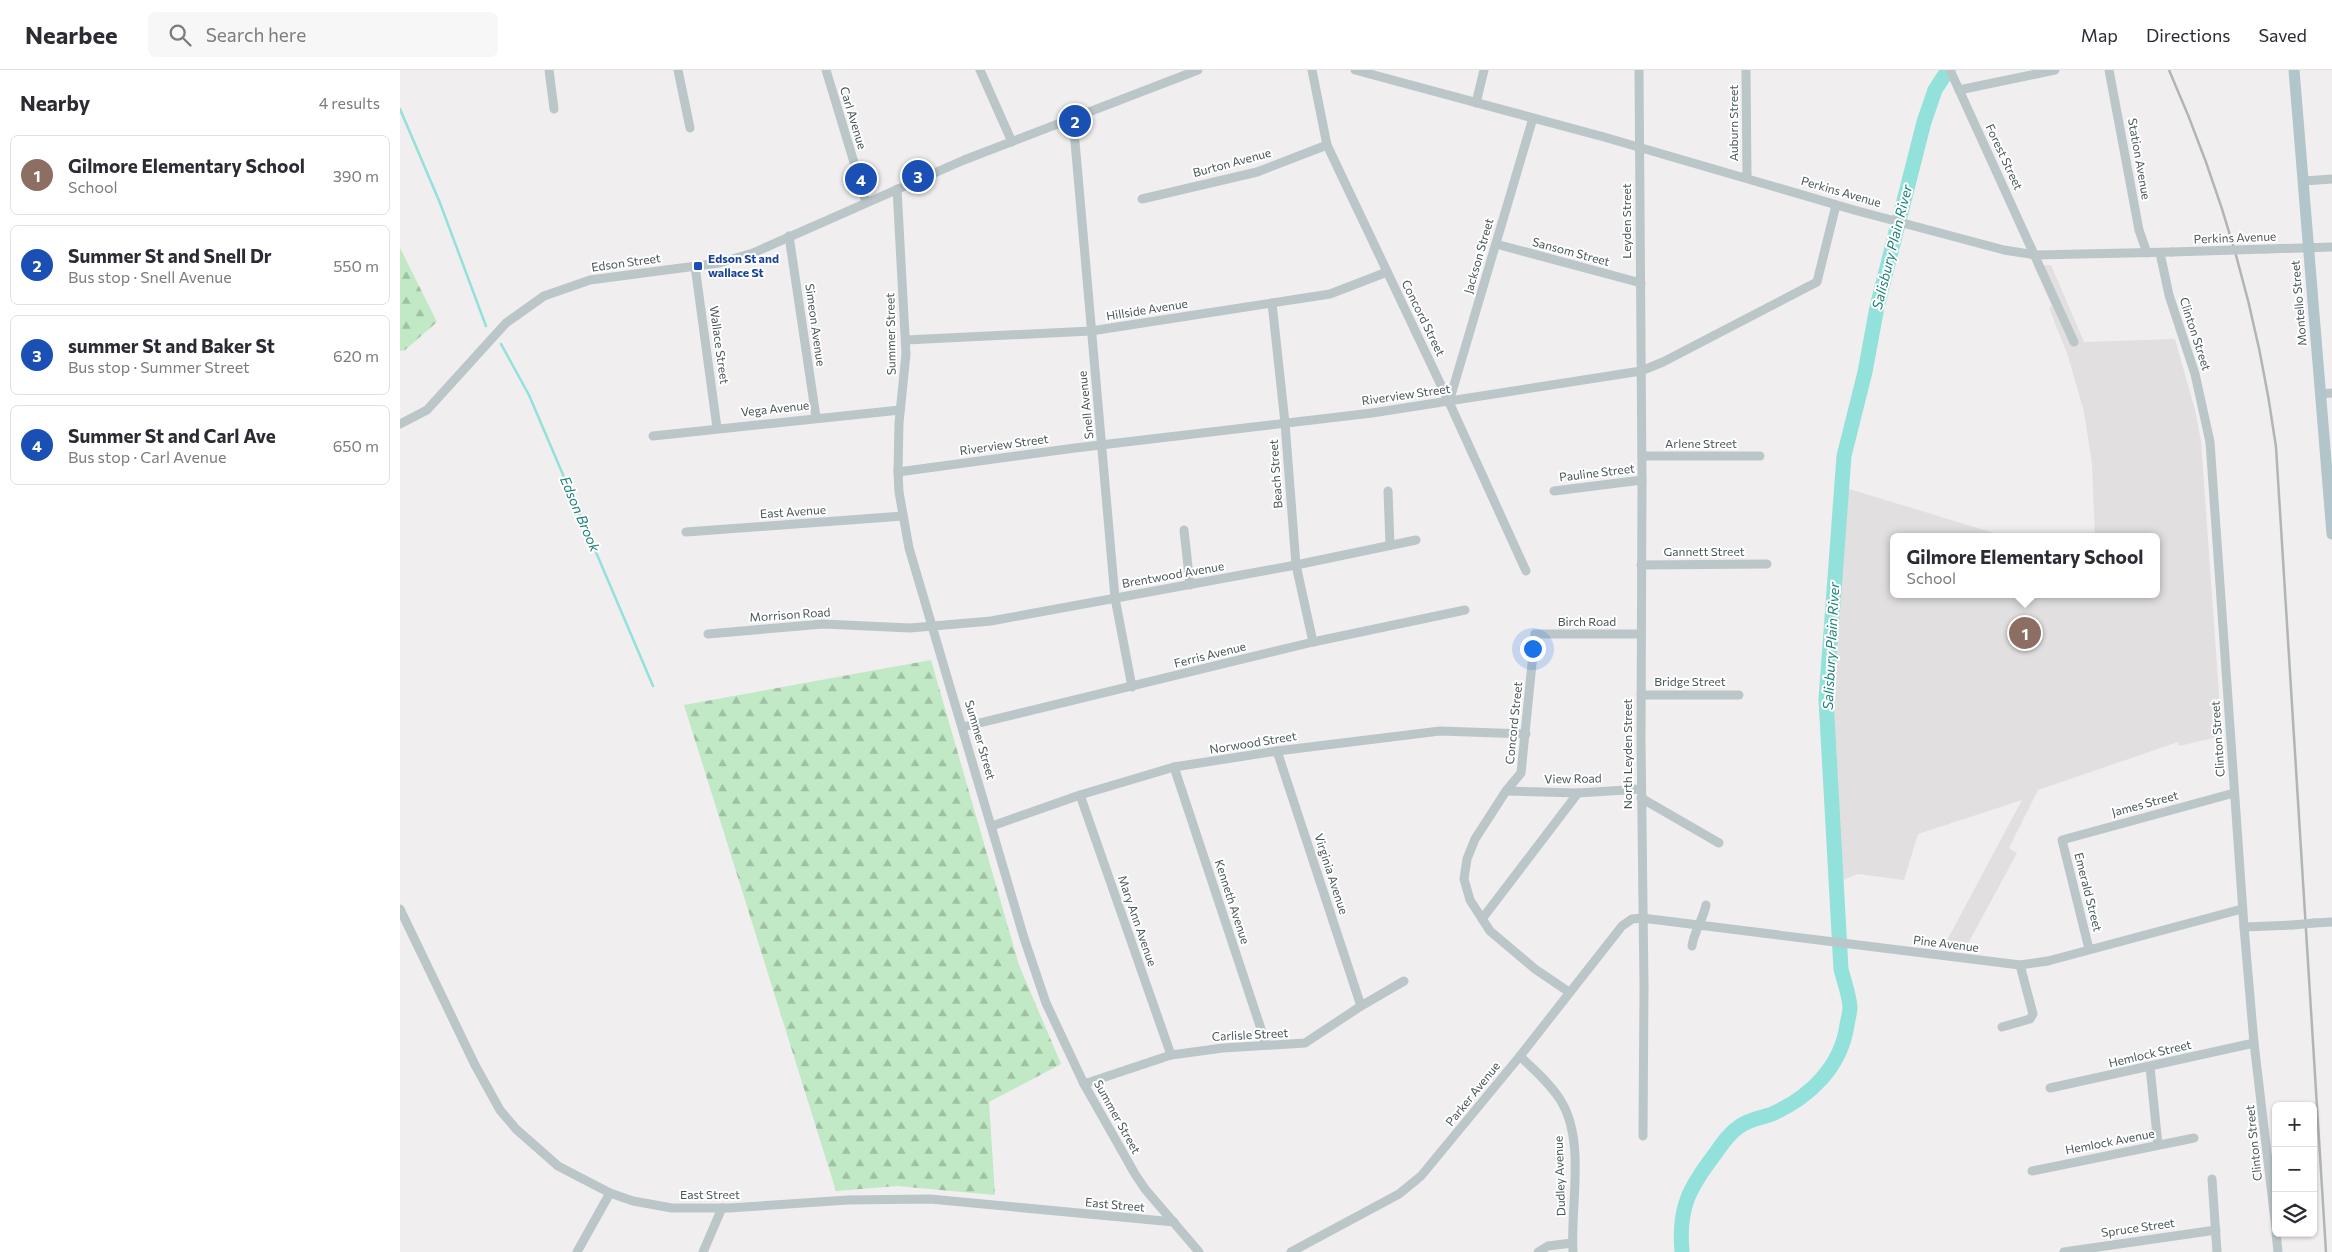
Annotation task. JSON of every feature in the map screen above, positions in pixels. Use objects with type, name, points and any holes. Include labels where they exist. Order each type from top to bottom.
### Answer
[{"type":"main road","name":"Montello Street","points":[[2294,70],[2308,248],[2326,393],[2332,534]]},
{"type":"street","points":[[548,70],[554,109]]},
{"type":"street","points":[[678,70],[690,128]]},
{"type":"street","name":"Carl Avenue","points":[[826,70],[866,202]]},
{"type":"street","points":[[980,70],[1012,142]]},
{"type":"street","points":[[866,202],[1012,142],[1198,70]]},
{"type":"street","name":"Concord Street","points":[[1312,70],[1327,145],[1449,402],[1526,571]]},
{"type":"street","name":"Perkins Avenue","points":[[1355,70],[1639,147],[2004,250],[2036,255],[2332,247]]},
{"type":"street","points":[[1476,103],[1484,70]]},
{"type":"street","name":"Leyden Street","points":[[1639,70],[1641,371]]},
{"type":"street","name":"Auburn Street","points":[[1746,70],[1747,177]]},
{"type":"street","name":"Forest Street","points":[[1950,70],[2036,255],[2074,342]]},
{"type":"street","points":[[1959,90],[2055,70]]},
{"type":"street","name":"Station Avenue","points":[[2109,70],[2139,230],[2147,252]]},
{"type":"street","name":"Jackson Street","points":[[1449,402],[1533,118]]},
{"type":"street","name":"Snell Avenue","points":[[1073,119],[1115,598],[1132,687]]},
{"type":"street","name":"Burton Avenue","points":[[1142,199],[1257,172],[1327,145]]},
{"type":"street","points":[[2304,181],[2332,179]]},
{"type":"street","name":"Summer Street","points":[[897,189],[906,340],[900,410],[898,472],[907,542],[1040,988],[1084,1084],[1135,1174],[1145,1189],[1199,1252]]},
{"type":"street","name":"Edson Street","points":[[400,424],[427,410],[506,323],[544,296],[590,280],[719,263],[753,253],[866,202]]},
{"type":"street","name":"Riverview Street","points":[[898,472],[1449,402],[1641,371],[1668,360],[1817,282],[1836,204]]},
{"type":"street","name":"Simeon Avenue","points":[[789,236],[816,418]]},
{"type":"street","name":"Sansom Street","points":[[1496,244],[1640,283]]},
{"type":"street","name":"Clinton Street","points":[[2160,252],[2169,295],[2195,374],[2210,442],[2242,909],[2254,1043],[2272,1195]]},
{"type":"street","name":"Wallace Street","points":[[695,266],[717,428]]},
{"type":"street","name":"Hillside Avenue","points":[[906,340],[1091,331],[1330,294],[1387,272]]},
{"type":"street","name":"Beach Street","points":[[1272,303],[1285,423],[1296,565],[1313,642]]},
{"type":"street","name":"North Leyden Street","points":[[1641,371],[1640,694],[1644,976],[1643,1136]]},
{"type":"street","name":"Vega Avenue","points":[[653,436],[900,410]]},
{"type":"street","name":"Arlene Street","points":[[1642,456],[1760,456]]},
{"type":"street","name":"Pauline Street","points":[[1554,491],[1642,480]]},
{"type":"street","points":[[1388,491],[1390,545]]},
{"type":"street","name":"East Avenue","points":[[686,532],[903,516]]},
{"type":"street","points":[[1184,530],[1190,585]]},
{"type":"street","name":"Brentwood Avenue","points":[[932,627],[1020,616],[1296,565],[1416,540]]},
{"type":"street","name":"Gannett Street","points":[[1641,565],[1767,564]]},
{"type":"street","name":"Ferris Avenue","points":[[963,727],[1313,642],[1465,610]]},
{"type":"street","name":"Morrison Road","points":[[708,634],[823,624],[910,628],[932,627]]},
{"type":"street","name":"Concord Street","points":[[1534,634],[1521,773],[1506,791],[1475,839],[1465,865],[1464,879],[1467,893],[1482,919],[1495,936],[1525,962],[1569,992]]},
{"type":"street","name":"Birch Road","points":[[1534,634],[1640,634]]},
{"type":"street","name":"Bridge Street","points":[[1640,694],[1739,695]]},
{"type":"street","name":"Norwood Street","points":[[992,826],[1080,795],[1174,767],[1277,751],[1440,731],[1526,734]]},
{"type":"street","name":"Virginia Avenue","points":[[1277,751],[1361,1006]]},
{"type":"street","name":"Kenneth Avenue","points":[[1174,767],[1266,1044]]},
{"type":"street","name":"View Road","points":[[1506,791],[1641,794]]},
{"type":"street","points":[[1482,919],[1578,793]]},
{"type":"street","name":"James Street","points":[[2062,840],[2234,793]]},
{"type":"street","points":[[1641,794],[1719,843]]},
{"type":"street","name":"Mary Ann Avenue","points":[[1080,795],[1170,1055]]},
{"type":"street","name":"Emerald Street","points":[[2062,840],[2089,949]]},
{"type":"street","points":[[1692,946],[1694,931],[1703,920],[1706,905]]},
{"type":"street","name":"Pine Avenue","points":[[1642,918],[1863,947],[2020,965],[2048,961],[2242,909]]},
{"type":"street","name":"East Street","points":[[400,910],[479,1073],[500,1110],[523,1136],[558,1166],[610,1193],[650,1205],[672,1208],[722,1208],[848,1200],[930,1198],[1174,1222]]},
{"type":"street","name":"Parker Avenue","points":[[1291,1252],[1399,1194],[1415,1182],[1440,1155],[1622,926],[1632,919],[1642,918]]},
{"type":"street","points":[[2244,927],[2332,922]]},
{"type":"street","points":[[2002,1027],[2030,1019],[2033,1014],[2020,965]]},
{"type":"street","name":"Carlisle Street","points":[[1084,1084],[1170,1055],[1266,1044],[1305,1043],[1361,1006],[1404,981]]},
{"type":"street","name":"Hemlock Street","points":[[2050,1088],[2254,1043]]},
{"type":"street","name":"Dudley Avenue","points":[[1520,1056],[1557,1095],[1569,1123],[1573,1146],[1574,1175],[1572,1248]]},
{"type":"street","points":[[2150,1067],[2158,1145]]},
{"type":"street","name":"Hemlock Avenue","points":[[2032,1171],[2194,1138]]},
{"type":"street","points":[[2212,1179],[2218,1252]]},
{"type":"street","points":[[577,1252],[610,1193]]},
{"type":"street","points":[[703,1252],[722,1208]]},
{"type":"street","name":"Spruce Street","points":[[2064,1252],[2216,1230]]},
{"type":"street","points":[[2276,1237],[2278,1252]]},
{"type":"street","points":[[1538,1252],[1548,1246],[1572,1248]]},
{"type":"shaded area","points":[[2051,265],[2084,342],[2175,339],[2195,410],[2201,441],[2222,736],[2179,746],[2178,742],[2038,790],[2009,848],[2017,853],[1965,949],[1944,946],[2022,800],[1918,834],[1904,880],[1858,874],[1838,882],[1830,730],[1846,488],[1994,533],[1890,533],[1890,598],[2160,598],[2160,533],[2095,533],[2092,464],[2084,412],[2068,356],[2049,308],[2052,306],[2034,266]]},
{"type":"green space","points":[[400,248],[437,322],[405,350],[400,351]]},
{"type":"green space","points":[[931,660],[1019,965],[1061,1064],[989,1102],[995,1195],[897,1186],[836,1191],[684,705]]},
{"type":"waterway","name":"Salisbury Plain River","points":[[1682,1252],[1682,1223],[1687,1199],[1698,1177],[1723,1143],[1732,1132],[1744,1124],[1786,1107],[1811,1089],[1831,1067],[1844,1040],[1850,1007],[1848,992],[1841,969],[1826,699],[1844,456],[1865,372],[1877,307],[1924,122],[1935,90],[1948,70]]},
{"type":"waterway","name":"Edson Brook","points":[[400,109],[440,203],[486,326]]},
{"type":"waterway","name":"Edson Brook","points":[[501,344],[529,395],[653,686]]},
{"type":"railway","points":[[2169,70],[2206,162],[2236,254],[2259,349],[2276,447],[2326,1252]]},
{"type":"place","name":"Summer St and Snell Dr","points":[[1075,121]]},
{"type":"place","name":"summer St and Baker St","points":[[918,176]]},
{"type":"place","name":"Summer St and Carl Ave","points":[[861,179]]},
{"type":"place","name":"Edson St and wallace St","points":[[698,266]]},
{"type":"place","name":"Gilmore Elementary School","points":[[2025,633]]}]
